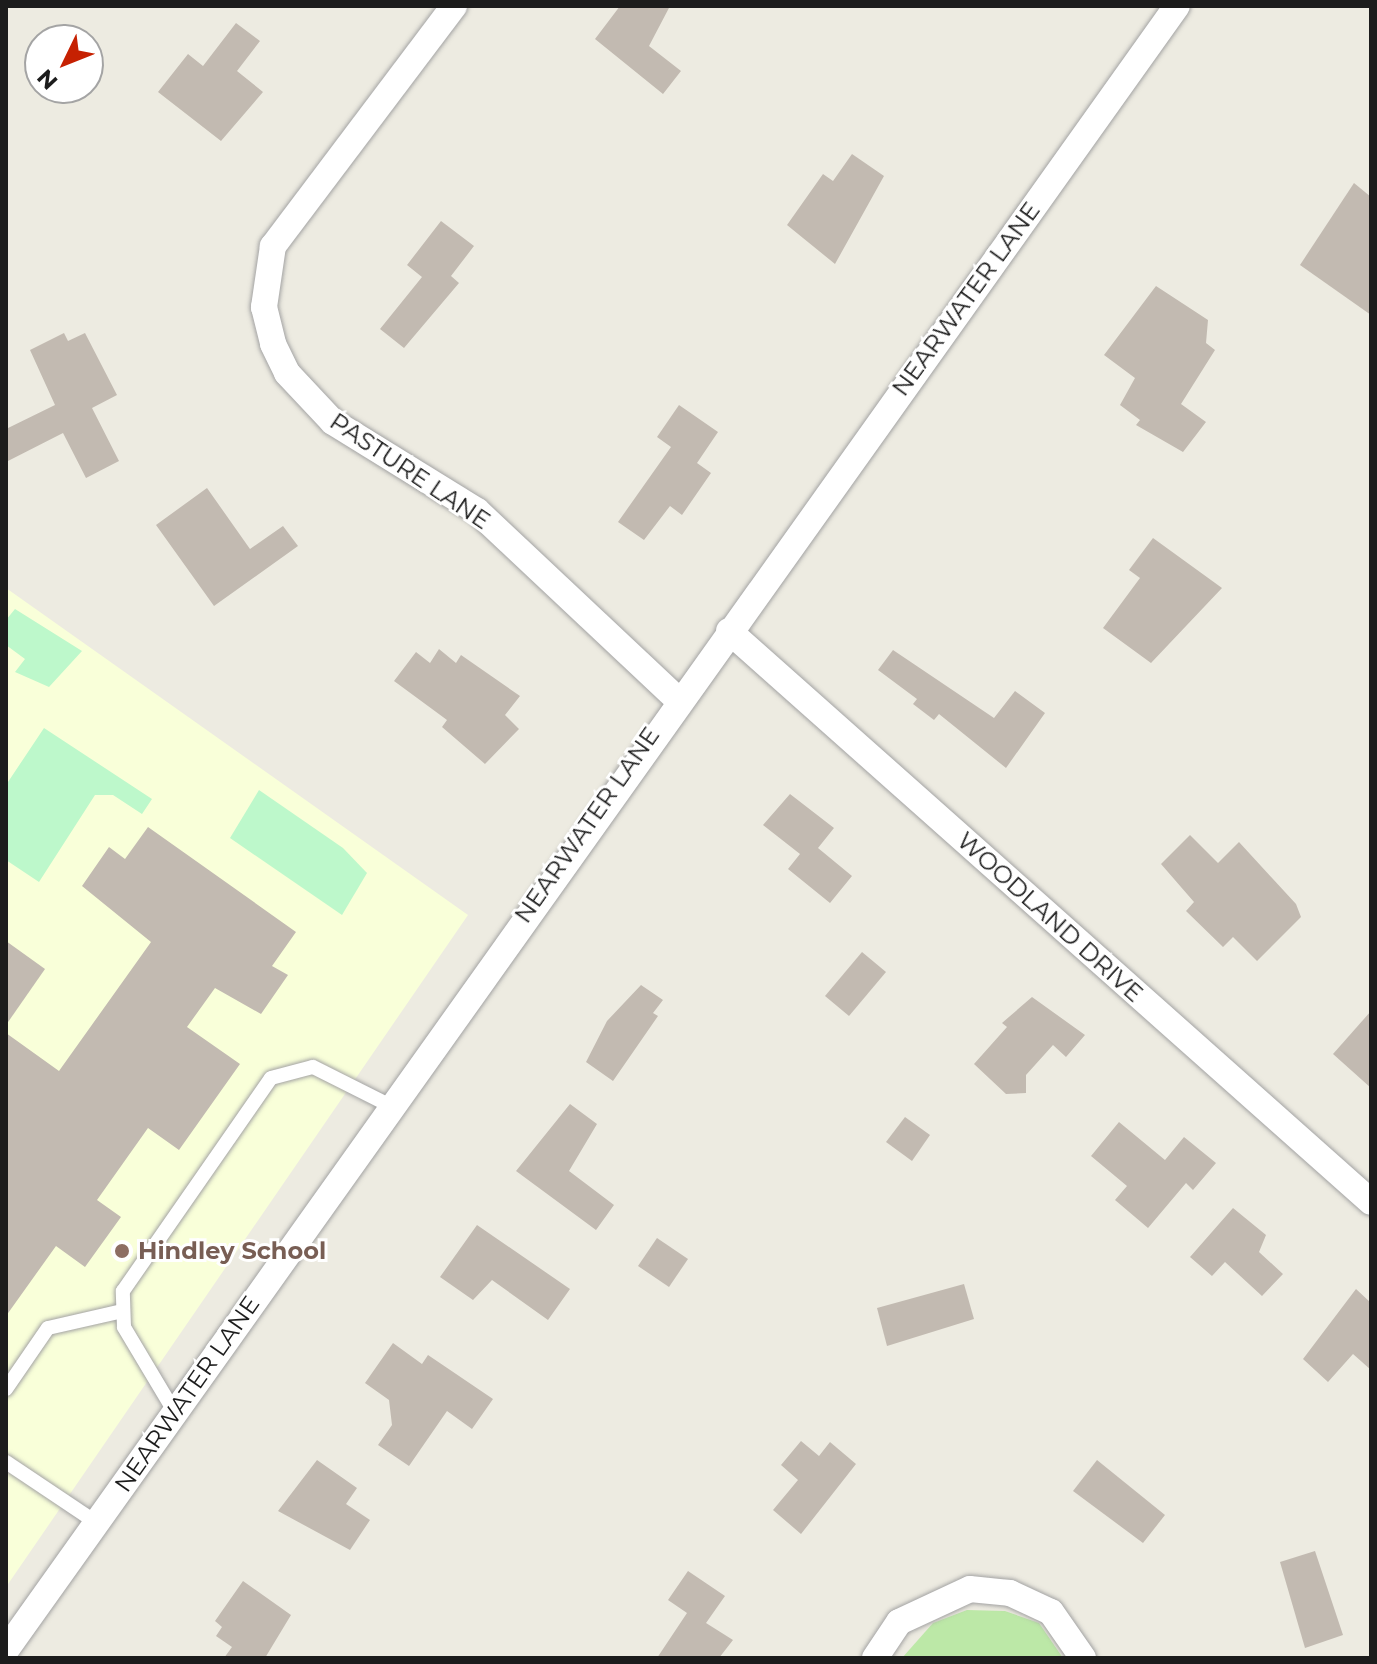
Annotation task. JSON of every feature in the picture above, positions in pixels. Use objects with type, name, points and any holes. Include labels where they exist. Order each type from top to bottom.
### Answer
[{"type":"street","name":"PASTURE LANE","points":[[454,6],[273,246],[264,307],[273,344],[287,373],[333,422],[477,511],[677,699]]},
{"type":"street","name":"NEARWATER LANE","points":[[6,1650],[677,699],[1177,6]]},
{"type":"street","name":"WOODLAND DRIVE","points":[[729,631],[1371,1202]]},
{"type":"street","points":[[875,1658],[899,1622],[970,1589],[1010,1593],[1051,1612],[1083,1658]]},
{"type":"lane","points":[[174,1411],[124,1327],[123,1291],[271,1078],[313,1067],[389,1105]]},
{"type":"lane","points":[[6,1389],[48,1328],[123,1311]]},
{"type":"lane","points":[[6,1462],[97,1523]]},
{"type":"shaded area","name":"Hindley School","points":[[6,588],[468,915],[6,1587]]},
{"type":"shaded area","points":[[15,609],[82,651],[49,687],[15,672],[25,659],[6,645],[6,620]]},
{"type":"shaded area","points":[[44,728],[152,799],[142,814],[113,795],[95,795],[39,882],[6,860],[6,785]]},
{"type":"shaded area","points":[[259,790],[343,848],[367,873],[342,915],[230,838]]},
{"type":"green space","points":[[967,1610],[1005,1611],[1039,1623],[1063,1658],[902,1658],[933,1623]]},
{"type":"building","points":[[620,6],[670,6],[649,46],[681,71],[663,94],[595,39]]},
{"type":"building","points":[[236,23],[260,41],[237,71],[263,92],[221,141],[158,92],[188,54],[203,66]]},
{"type":"building","points":[[852,154],[884,176],[835,264],[787,225],[823,174],[833,181]]},
{"type":"building","points":[[1354,183],[1371,197],[1371,315],[1300,265]]},
{"type":"building","points":[[441,221],[474,246],[451,276],[459,283],[404,348],[380,329],[422,277],[407,265]]},
{"type":"building","points":[[1156,286],[1208,320],[1206,343],[1215,350],[1181,404],[1206,422],[1183,452],[1136,425],[1140,420],[1120,405],[1135,378],[1104,355]]},
{"type":"building","points":[[64,333],[68,341],[85,333],[117,395],[92,408],[119,461],[86,478],[63,433],[6,462],[6,429],[55,405],[30,350]]},
{"type":"building","points":[[679,405],[718,432],[697,463],[711,473],[682,515],[670,506],[644,540],[618,522],[671,447],[657,437]]},
{"type":"building","points":[[207,488],[250,549],[283,526],[298,546],[214,606],[156,525]]},
{"type":"building","points":[[1153,538],[1222,588],[1151,663],[1103,628],[1140,578],[1129,570]]},
{"type":"building","points":[[439,649],[456,663],[461,655],[520,696],[505,715],[519,729],[485,764],[442,727],[447,720],[394,681],[416,652],[430,663]]},
{"type":"building","points":[[893,650],[994,718],[1015,691],[1045,713],[1006,768],[939,714],[934,720],[913,704],[917,699],[878,670]]},
{"type":"building","points":[[790,794],[834,828],[818,848],[852,876],[830,903],[788,869],[800,854],[763,825]]},
{"type":"building","points":[[148,827],[296,932],[272,966],[288,975],[261,1014],[215,988],[187,1027],[240,1064],[179,1150],[148,1128],[97,1200],[121,1217],[85,1267],[56,1246],[6,1316],[6,1033],[59,1071],[151,942],[82,886],[109,847],[125,859]]},
{"type":"building","points":[[1190,835],[1218,863],[1239,842],[1296,904],[1301,917],[1257,961],[1233,937],[1223,947],[1186,911],[1194,902],[1161,864]]},
{"type":"building","points":[[6,941],[45,969],[6,1025]]},
{"type":"building","points":[[862,952],[886,972],[849,1016],[825,996]]},
{"type":"building","points":[[641,985],[663,1000],[653,1013],[658,1016],[613,1081],[586,1062],[607,1021]]},
{"type":"building","points":[[1032,997],[1085,1035],[1066,1057],[1053,1045],[1026,1075],[1026,1093],[1006,1094],[974,1064],[1007,1027],[1002,1023]]},
{"type":"building","points":[[1371,1011],[1371,1088],[1333,1054]]},
{"type":"building","points":[[570,1104],[597,1124],[569,1171],[614,1205],[596,1230],[516,1171]]},
{"type":"building","points":[[905,1117],[930,1135],[912,1161],[886,1142]]},
{"type":"building","points":[[1119,1122],[1165,1160],[1184,1137],[1216,1163],[1193,1190],[1186,1183],[1148,1228],[1115,1200],[1127,1186],[1091,1156]]},
{"type":"building","points":[[1233,1208],[1266,1235],[1259,1252],[1283,1274],[1262,1296],[1225,1262],[1212,1276],[1190,1257]]},
{"type":"building","points":[[477,1225],[570,1289],[548,1320],[492,1280],[473,1300],[440,1277]]},
{"type":"building","points":[[657,1238],[688,1259],[669,1287],[638,1266]]},
{"type":"building","points":[[964,1284],[974,1319],[887,1346],[877,1308]]},
{"type":"building","points":[[1356,1289],[1371,1303],[1371,1370],[1353,1354],[1328,1382],[1303,1359]]},
{"type":"building","points":[[393,1343],[422,1364],[428,1355],[493,1399],[472,1429],[447,1411],[409,1466],[378,1445],[392,1425],[389,1400],[365,1383]]},
{"type":"building","points":[[801,1441],[819,1456],[830,1442],[856,1464],[801,1534],[773,1510],[798,1480],[781,1465]]},
{"type":"building","points":[[317,1460],[357,1488],[346,1504],[370,1520],[350,1550],[278,1511]]},
{"type":"building","points":[[1097,1460],[1165,1515],[1143,1543],[1073,1491]]},
{"type":"building","points":[[1315,1551],[1343,1635],[1305,1648],[1280,1562]]},
{"type":"building","points":[[688,1571],[725,1596],[706,1623],[733,1640],[719,1658],[657,1658],[687,1613],[668,1600]]},
{"type":"building","points":[[243,1581],[291,1615],[265,1658],[224,1658],[232,1647],[216,1636],[222,1627],[215,1621]]},
{"type":"place","name":"Hindley School","points":[[122,1251]]}]
